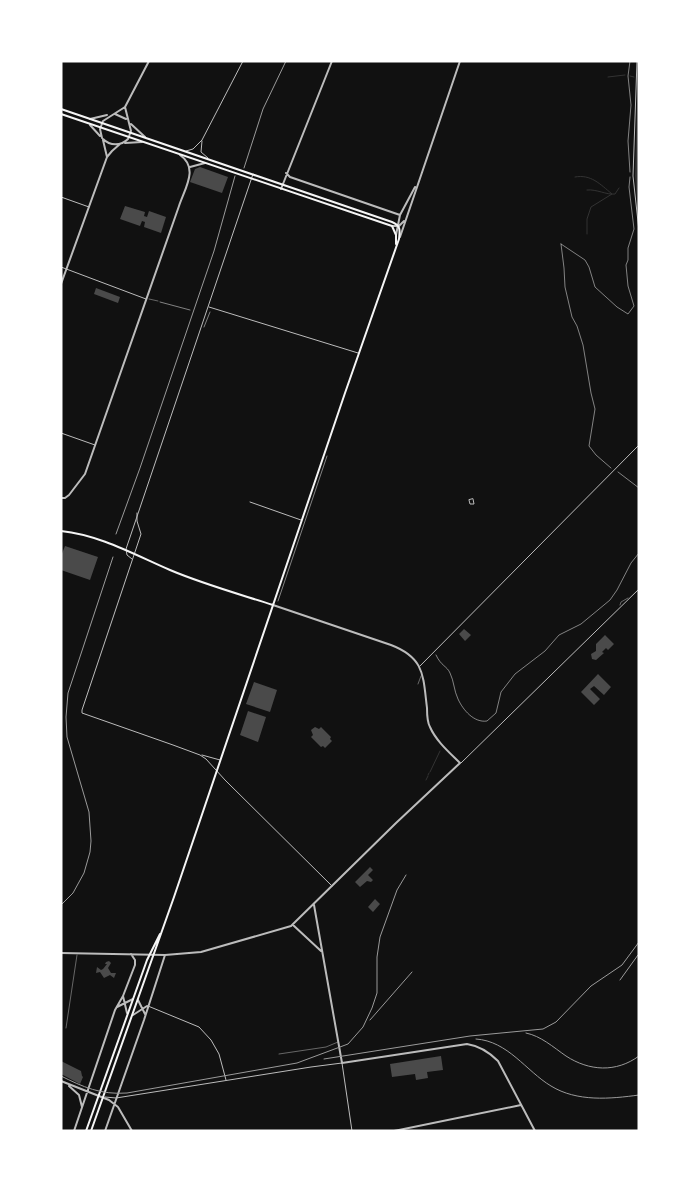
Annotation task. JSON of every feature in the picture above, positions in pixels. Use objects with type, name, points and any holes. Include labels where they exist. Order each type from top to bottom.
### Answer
[{"type":"main road","points":[[61,109],[147,143],[392,226],[396,235],[396,246]]},
{"type":"main road","points":[[61,114],[101,125]]},
{"type":"main road","points":[[91,1131],[217,771],[399,239],[400,228],[392,222],[253,174],[148,139],[130,135]]},
{"type":"main road","points":[[61,530],[112,544],[179,573],[273,605]]},
{"type":"main road","points":[[86,1131],[150,954],[165,922]]},
{"type":"street","points":[[107,157],[101,125],[110,115],[125,107],[150,61]]},
{"type":"street","points":[[184,151],[193,149],[202,140],[243,61]]},
{"type":"street","points":[[281,189],[286,172],[332,61]]},
{"type":"street","points":[[399,239],[460,61]]},
{"type":"street","points":[[637,61],[633,176],[639,231]]},
{"type":"street","points":[[61,284],[107,157],[130,135],[125,107]]},
{"type":"street","points":[[87,118],[93,119],[120,115],[148,139]]},
{"type":"street","points":[[86,122],[111,144],[147,143]]},
{"type":"street","points":[[202,140],[201,152],[211,160]]},
{"type":"street","points":[[61,498],[68,497],[83,478],[146,299],[190,171],[187,161],[180,154]]},
{"type":"street","points":[[190,167],[205,163]]},
{"type":"street","points":[[286,172],[290,177],[400,215]]},
{"type":"street","points":[[133,559],[127,555],[126,549],[137,513],[253,174]]},
{"type":"street","points":[[396,235],[400,215],[417,183]]},
{"type":"street","points":[[61,197],[89,207]]},
{"type":"street","points":[[392,226],[398,226],[407,217]]},
{"type":"street","points":[[392,222],[399,219]]},
{"type":"street","points":[[61,267],[146,299]]},
{"type":"street","points":[[208,307],[359,353]]},
{"type":"street","points":[[61,433],[95,445]]},
{"type":"street","points":[[419,667],[639,446]]},
{"type":"street","points":[[250,502],[302,521]]},
{"type":"street","points":[[137,513],[141,534],[82,710],[85,714],[200,755],[220,760]]},
{"type":"street","points":[[61,953],[165,955],[210,950],[293,925],[639,589]]},
{"type":"street","points":[[273,605],[399,648],[408,653],[422,674],[430,729],[460,764]]},
{"type":"street","points":[[200,755],[210,762],[332,886]]},
{"type":"street","points":[[314,905],[352,1131]]},
{"type":"street","points":[[293,925],[321,951]]},
{"type":"street","points":[[74,1131],[115,1010],[123,996],[135,963],[131,954]]},
{"type":"street","points":[[105,1131],[165,955]]},
{"type":"street","points":[[123,996],[127,1016]]},
{"type":"street","points":[[117,1007],[134,997]]},
{"type":"street","points":[[138,998],[145,1018]]},
{"type":"street","points":[[115,1010],[121,1006],[127,1010]]},
{"type":"street","points":[[131,1017],[147,1006]]},
{"type":"street","points":[[147,1006],[199,1027],[211,1040],[219,1054],[226,1080]]},
{"type":"street","points":[[136,1012],[143,1014],[145,1018]]},
{"type":"street","points":[[104,1098],[116,1098],[320,1065],[467,1044],[479,1046],[498,1061],[535,1131]]},
{"type":"street","points":[[61,1081],[88,1091],[114,1104],[132,1131]]},
{"type":"street","points":[[66,1083],[79,1095],[82,1109]]},
{"type":"street","points":[[394,1131],[521,1105]]},
{"type":"lane","points":[[146,299],[158,301]]},
{"type":"lane","points":[[418,684],[422,674]]},
{"type":"lane","points":[[66,1028],[77,954]]},
{"type":"lane","points":[[279,1054],[326,1047],[338,1042]]},
{"type":"path","points":[[630,61],[628,76],[631,105],[628,141],[629,188],[634,229],[628,248],[626,265],[628,286],[634,308],[628,314],[617,308],[595,286],[585,260],[561,244],[565,287],[572,317],[583,345],[591,393],[596,409],[589,446],[600,459],[639,488]]},
{"type":"path","points":[[158,301],[190,310]]},
{"type":"path","points":[[205,327],[211,310]]},
{"type":"path","points":[[279,602],[317,487]]},
{"type":"path","points":[[434,652],[439,662],[450,671],[457,696],[468,714],[479,720],[487,721],[496,713],[501,692],[515,674],[545,651],[556,636],[581,624],[610,600],[631,563],[639,553]]},
{"type":"shaded area","points":[[639,61],[639,226],[635,176]]},
{"type":"building","points":[[200,167],[228,177],[222,193],[190,182],[195,169]]},
{"type":"building","points":[[125,206],[145,212],[144,216],[147,217],[149,211],[166,217],[161,233],[144,227],[145,222],[142,221],[140,226],[120,219]]},
{"type":"building","points":[[96,288],[120,297],[118,303],[94,294]]},
{"type":"building","points":[[65,546],[98,557],[90,580],[61,570],[61,556]]},
{"type":"building","points":[[464,629],[471,635],[465,641],[459,634]]},
{"type":"building","points":[[605,635],[614,644],[608,650],[606,648],[602,652],[604,653],[596,660],[592,659],[591,654],[596,651],[596,644]]},
{"type":"building","points":[[598,674],[611,687],[604,695],[594,686],[590,689],[600,699],[594,705],[581,692]]},
{"type":"building","points":[[254,682],[277,690],[270,712],[246,704]]},
{"type":"building","points":[[248,711],[266,717],[258,742],[240,735]]},
{"type":"building","points":[[315,727],[319,729],[321,727],[331,737],[332,741],[325,748],[321,747],[311,737],[313,735],[311,730]]},
{"type":"building","points":[[370,867],[373,870],[368,875],[373,880],[371,882],[367,881],[360,887],[355,882]]},
{"type":"building","points":[[375,899],[380,904],[373,912],[368,907]]},
{"type":"building","points":[[109,961],[111,963],[108,968],[111,973],[116,973],[114,978],[110,975],[104,978],[100,972],[96,973],[97,967],[101,970],[103,969],[107,964],[105,964],[106,962]]},
{"type":"building","points":[[441,1056],[443,1070],[427,1072],[428,1078],[416,1080],[415,1074],[392,1077],[390,1064]]},
{"type":"building","points":[[61,1061],[81,1071],[83,1077],[80,1084],[61,1074]]},
{"type":"waterway","points":[[608,77],[625,75]]},
{"type":"waterway","points":[[630,76],[634,77]]},
{"type":"waterway","points":[[575,177],[591,178],[612,194],[591,207],[587,219],[587,234]]},
{"type":"waterway","points":[[587,190],[615,194],[619,188]]},
{"type":"waterway","points":[[430,772],[440,751]]},
{"type":"waterway","points":[[426,780],[428,776]]},
{"type":"railway","points":[[244,168],[263,109],[286,61]]},
{"type":"railway","points":[[116,534],[214,251],[235,176]]},
{"type":"railway","points":[[61,905],[73,893],[84,873],[91,841],[89,812],[67,737],[68,693],[113,557]]},
{"type":"railway","points":[[61,1076],[92,1089],[109,1093],[127,1093],[297,1063],[348,1044],[363,1027],[372,1008],[377,993],[377,957],[380,937],[397,890],[406,875]]},
{"type":"railway","points":[[324,1059],[470,1036],[543,1029],[556,1022],[591,986],[622,965],[639,942]]},
{"type":"railway","points":[[620,980],[638,955]]},
{"type":"railway","points":[[370,1020],[412,972]]},
{"type":"railway","points":[[526,1033],[542,1039],[575,1061],[593,1067],[602,1068],[621,1065],[639,1056]]},
{"type":"railway","points":[[476,1039],[498,1045],[542,1080],[572,1095],[594,1098],[617,1098],[639,1095]]}]
